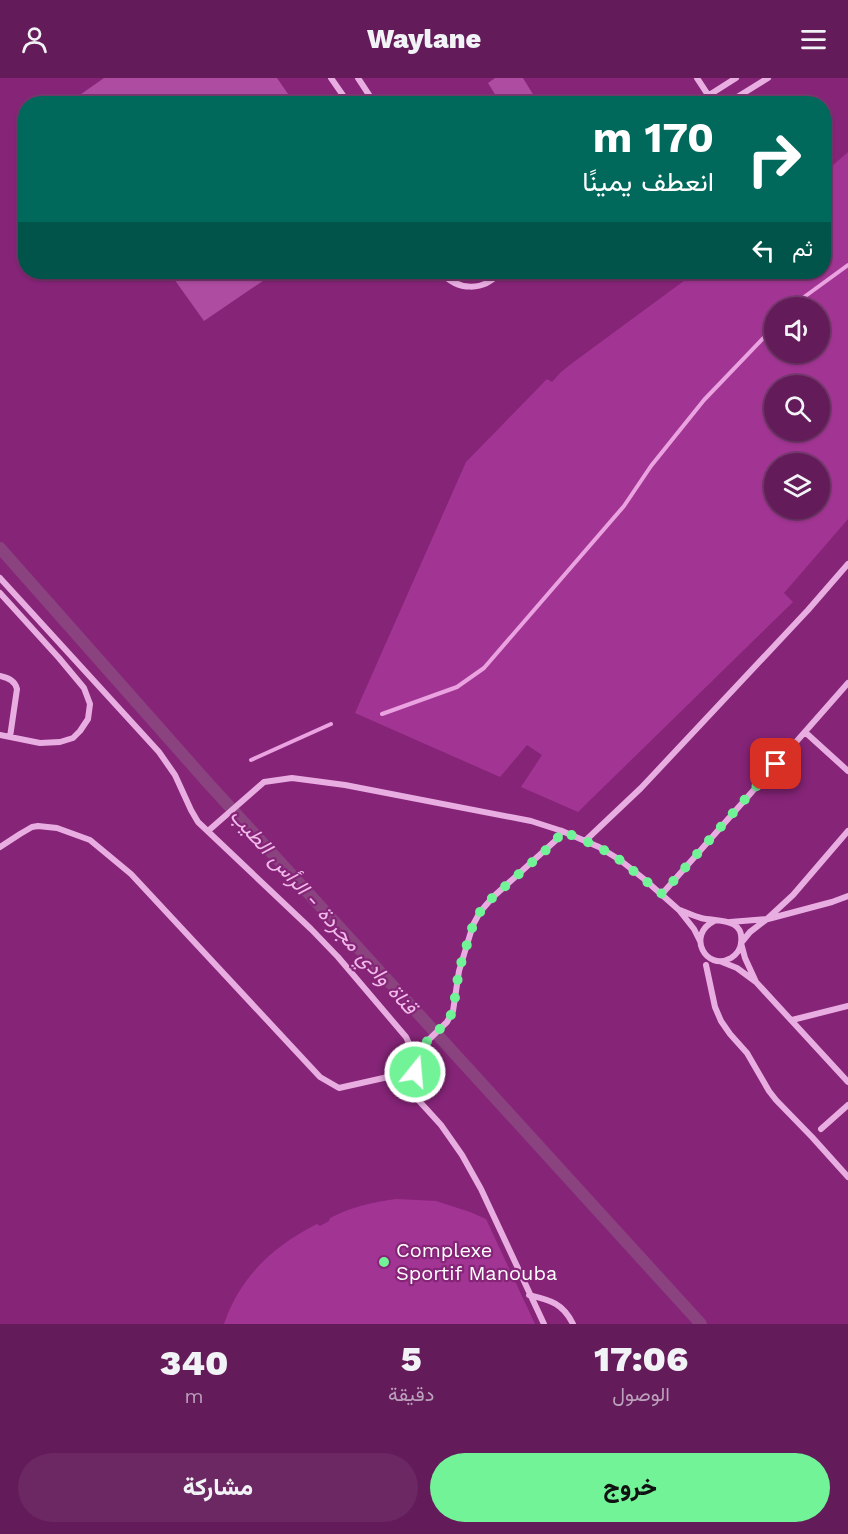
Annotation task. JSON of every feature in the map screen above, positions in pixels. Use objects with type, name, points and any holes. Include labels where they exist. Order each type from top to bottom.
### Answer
[{"type":"street","points":[[331,78],[343,96]]},
{"type":"street","points":[[358,78],[370,96]]},
{"type":"street","points":[[697,78],[709,95],[736,78]]},
{"type":"street","points":[[739,96],[768,78]]},
{"type":"street","points":[[449,279],[460,285],[472,287],[493,279]]},
{"type":"street","points":[[585,841],[641,788],[808,610],[848,564]]},
{"type":"street","points":[[0,578],[159,752],[175,775],[198,822],[338,957],[406,1037],[414,1054],[415,1072],[410,1091]]},
{"type":"street","points":[[0,593],[84,688],[90,704],[88,719],[73,738],[60,742],[40,743],[0,735]]},
{"type":"street","points":[[0,676],[16,684],[17,689],[10,737]]},
{"type":"street","points":[[662,894],[848,683]]},
{"type":"street","points":[[805,732],[848,771]]},
{"type":"street","points":[[208,831],[264,782],[292,778],[345,785],[531,821],[599,847],[620,860],[679,910],[694,929],[704,953],[714,960],[722,961],[735,956],[750,932],[793,895],[848,831]]},
{"type":"street","points":[[0,847],[32,827],[38,826],[57,828],[90,840],[131,874],[320,1077],[339,1088],[388,1077],[410,1091],[441,1125],[462,1155],[481,1190],[544,1324]]},
{"type":"street","points":[[414,1054],[447,1022],[453,1011],[459,970],[473,925],[480,912],[493,897],[555,842],[562,831]]},
{"type":"street","points":[[679,910],[714,921],[767,919],[848,896]]},
{"type":"street","points":[[700,941],[704,928],[714,921]]},
{"type":"street","points":[[730,922],[739,930],[745,958],[756,982]]},
{"type":"street","points":[[722,961],[756,982],[848,1082]]},
{"type":"street","points":[[706,965],[715,1007],[730,1034],[747,1053],[776,1101],[848,1177]]},
{"type":"street","points":[[792,1020],[848,1006]]},
{"type":"street","points":[[821,1129],[848,1105]]},
{"type":"street","points":[[530,1295],[556,1303],[565,1310],[573,1324]]},
{"type":"shaded area","points":[[848,152],[848,519],[784,593],[793,602],[578,812],[521,787],[542,755],[527,745],[500,777],[355,713],[466,462],[547,379],[552,382],[560,373],[686,279],[831,279],[831,167]]},
{"type":"shaded area","name":"Complexe Sportif Manouba","points":[[396,1199],[436,1201],[486,1219],[535,1324],[224,1324],[239,1292],[249,1278],[272,1253],[286,1242],[346,1211],[371,1203]]},
{"type":"building","points":[[104,78],[277,78],[289,96],[78,96]]},
{"type":"building","points":[[495,78],[523,78],[534,96],[496,96],[488,83]]},
{"type":"building","points":[[174,279],[266,279],[204,321]]},
{"type":"waterway","points":[[831,277],[848,265]]},
{"type":"waterway","points":[[804,297],[829,279]]},
{"type":"waterway","points":[[382,714],[457,687],[484,668],[624,506],[651,466],[704,400],[764,337]]},
{"type":"waterway","name":"قناة وادي مجردة - الرأس الطيب","points":[[0,548],[208,783],[701,1324]]},
{"type":"waterway","points":[[251,760],[331,724]]},
{"type":"place","name":"Complexe Sportif Manouba","points":[[384,1262]]},
{"type":"route","points":[[415,1072],[414,1054],[447,1022],[453,1011],[459,970],[473,925],[480,912],[493,897],[555,842],[562,831],[599,847],[620,860],[662,894],[776,764]]}]
